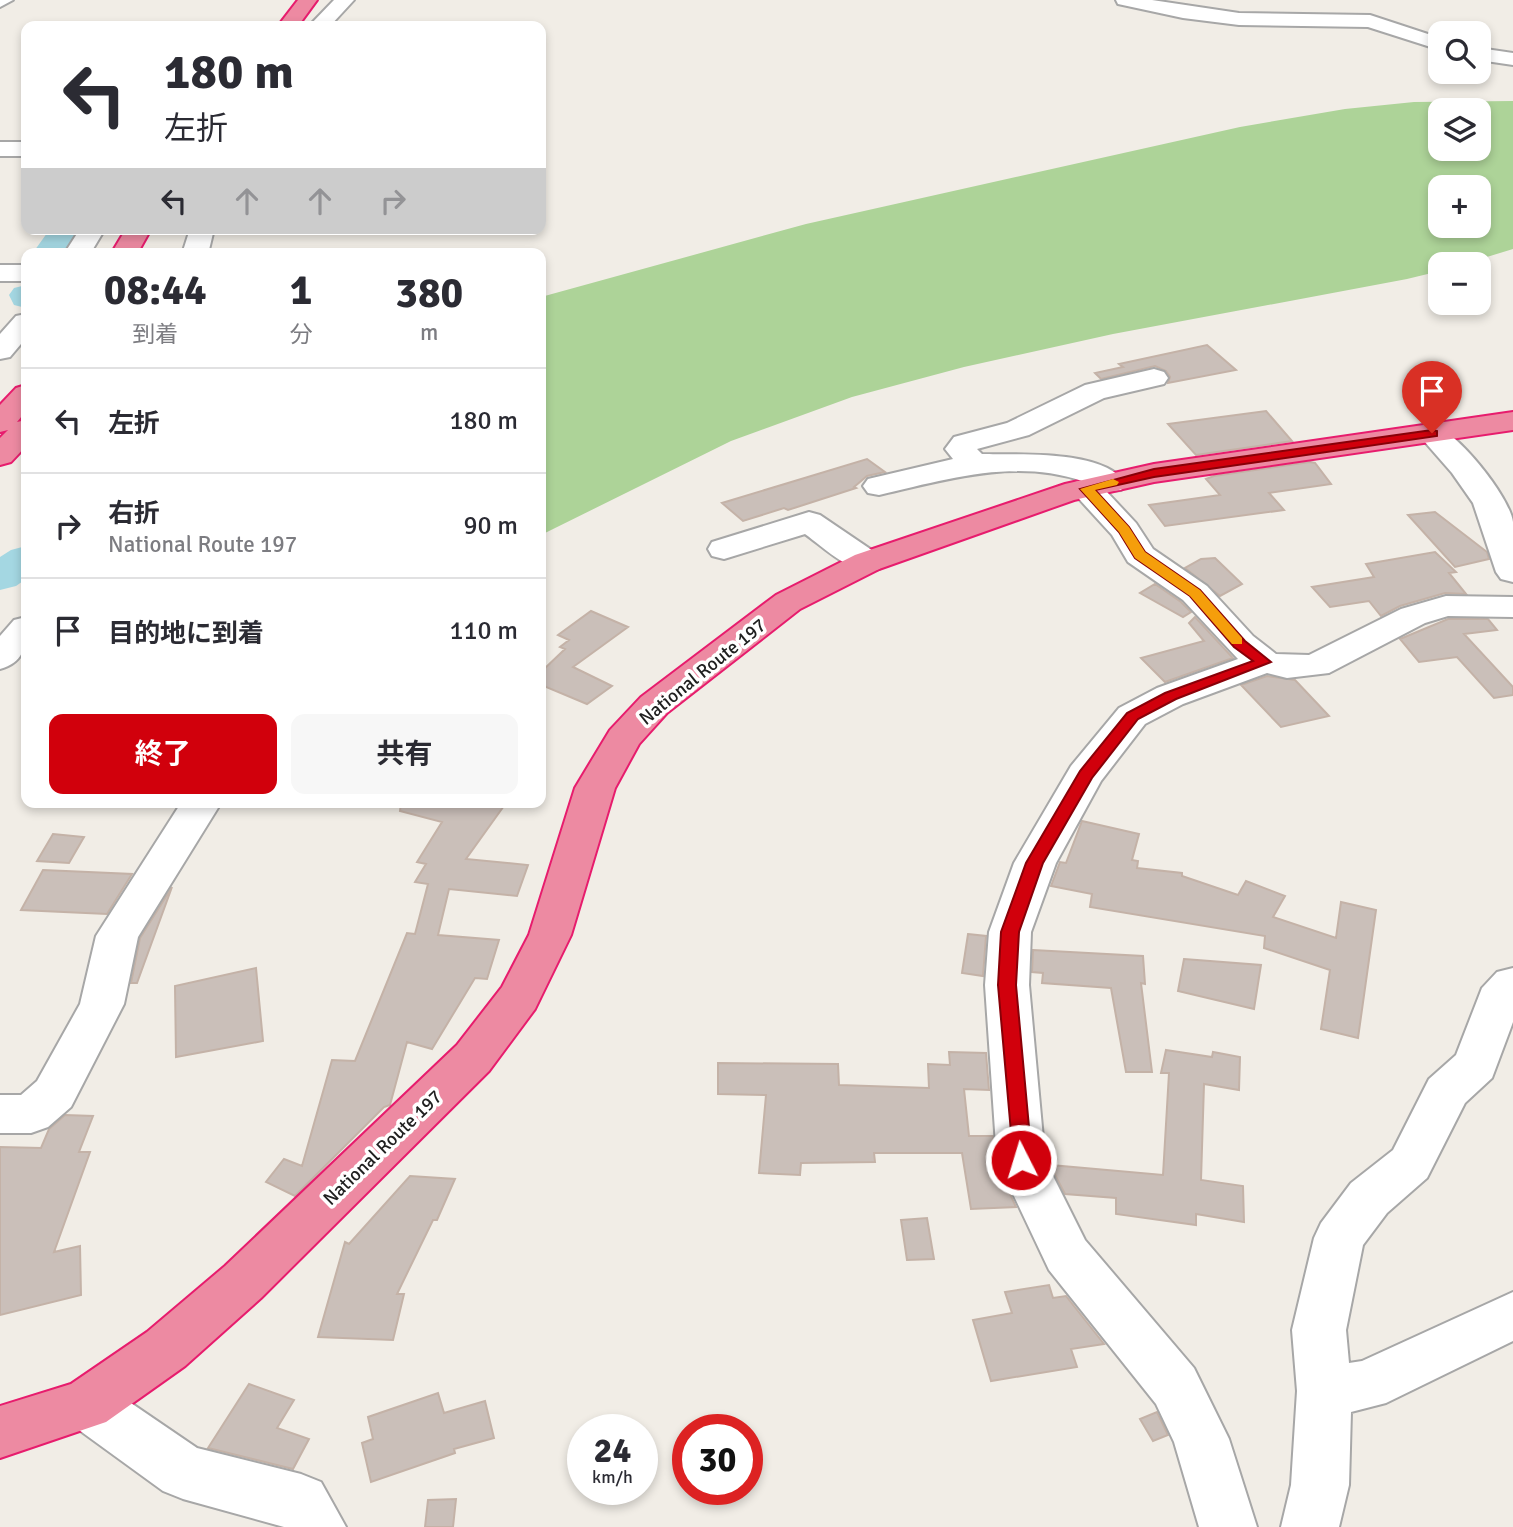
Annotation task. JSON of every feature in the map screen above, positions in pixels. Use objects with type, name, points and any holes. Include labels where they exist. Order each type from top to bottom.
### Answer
[{"type":"highway","points":[[292,21],[307,0]]},
{"type":"highway","points":[[0,422],[21,399]]},
{"type":"highway","name":"National Route 197","points":[[0,1432],[87,1404],[166,1349],[243,1282],[473,1058],[519,998],[550,935],[595,788],[622,738],[654,705],[788,602],[867,562],[1098,486],[1154,473],[1513,421]]},
{"type":"highway","points":[[0,456],[21,434]]},
{"type":"street","points":[[323,21],[345,0]]},
{"type":"street","points":[[1125,0],[1183,12],[1239,19],[1370,21],[1428,40]]},
{"type":"street","points":[[1491,56],[1513,60]]},
{"type":"street","points":[[0,149],[21,149]]},
{"type":"street","points":[[0,273],[21,273]]},
{"type":"street","points":[[0,351],[21,328]]},
{"type":"street","points":[[974,463],[960,449],[965,443],[1018,429],[1095,391],[1154,378]]},
{"type":"street","points":[[1432,433],[1472,474],[1502,532],[1504,556],[1513,572]]},
{"type":"street","points":[[879,486],[974,463],[1048,466],[1096,473],[1098,486],[1140,555],[1195,593],[1240,644],[1264,662],[1287,667],[1316,665],[1413,616],[1446,606],[1513,607]]},
{"type":"street","points":[[724,549],[809,522],[867,562]]},
{"type":"street","points":[[0,658],[21,633]]},
{"type":"street","points":[[1228,1527],[1201,1439],[1175,1386],[1067,1255],[1021,1160],[1007,985],[1010,932],[1035,863],[1085,775],[1116,736],[1132,716],[1170,696],[1264,662]]},
{"type":"street","points":[[0,1114],[31,1114],[54,1094],[102,1004],[117,936],[198,808]]},
{"type":"street","points":[[1310,1527],[1320,1485],[1324,1391],[1319,1330],[1339,1238],[1369,1198],[1410,1164],[1428,1133],[1446,1092],[1476,1065],[1498,1000],[1513,984]]},
{"type":"street","points":[[1324,1391],[1367,1384],[1513,1315]]},
{"type":"street","points":[[87,1404],[183,1472],[301,1502],[317,1527]]},
{"type":"green space","points":[[1491,101],[1513,101],[1513,249],[1491,256],[1491,252],[1428,252],[1428,274],[1113,334],[964,367],[852,397],[731,441],[546,533],[546,296],[806,224],[1240,127],[1345,109],[1428,102],[1428,161],[1491,161]]},
{"type":"building","points":[[1207,345],[1236,370],[1168,383],[1170,377],[1166,371],[1155,366],[1101,379],[1095,373],[1123,367],[1119,364]]},
{"type":"building","points":[[1266,411],[1292,441],[1196,455],[1168,424]]},
{"type":"building","points":[[867,459],[885,472],[867,476],[854,487],[856,488],[788,510],[784,508],[743,521],[722,503]]},
{"type":"building","points":[[1315,463],[1331,484],[1269,493],[1284,510],[1165,526],[1149,505],[1220,495],[1206,479],[1214,476]]},
{"type":"building","points":[[1435,512],[1487,552],[1489,559],[1455,567],[1408,515]]},
{"type":"building","points":[[1435,552],[1456,572],[1449,573],[1466,594],[1445,593],[1400,606],[1381,616],[1369,601],[1330,607],[1312,587],[1374,577],[1366,564]]},
{"type":"building","points":[[1215,558],[1242,584],[1220,596],[1185,568],[1201,559]]},
{"type":"building","points":[[1155,584],[1191,612],[1183,617],[1140,593]]},
{"type":"building","points":[[591,611],[628,627],[573,667],[612,686],[587,704],[546,687],[546,667],[565,649],[560,647],[569,640],[558,635]]},
{"type":"building","points":[[1195,617],[1233,658],[1165,682],[1141,658],[1204,641],[1189,623]]},
{"type":"building","points":[[1448,619],[1488,619],[1497,630],[1464,634],[1513,687],[1513,695],[1494,698],[1457,657],[1419,662],[1400,639]]},
{"type":"building","points":[[1267,676],[1295,680],[1329,716],[1281,727],[1241,685]]},
{"type":"building","points":[[400,808],[502,808],[466,859],[528,865],[517,896],[449,889],[438,935],[499,940],[487,979],[475,978],[432,1049],[407,1042],[390,1105],[384,1107],[295,1196],[266,1182],[284,1159],[302,1166],[332,1060],[355,1061],[407,933],[415,934],[428,884],[415,882],[426,864],[417,862],[442,822],[400,811]]},
{"type":"building","points":[[1082,821],[1139,834],[1132,860],[1138,861],[1137,868],[1182,873],[1182,876],[1238,895],[1246,881],[1285,896],[1273,917],[1336,938],[1341,902],[1376,910],[1358,1038],[1321,1029],[1330,970],[1264,948],[1265,936],[1090,907],[1092,894],[1051,886],[1060,862],[1066,863]]},
{"type":"building","points":[[53,834],[84,837],[69,863],[37,861]]},
{"type":"building","points":[[43,870],[132,874],[107,914],[21,910]]},
{"type":"building","points":[[172,887],[137,983],[131,983],[140,938]]},
{"type":"building","points":[[968,934],[986,936],[983,976],[962,973]]},
{"type":"building","points":[[1033,950],[1143,956],[1145,984],[1141,983],[1152,1072],[1126,1072],[1111,988],[1042,983],[1043,973],[1032,972]]},
{"type":"building","points":[[1184,959],[1261,965],[1254,1009],[1178,991]]},
{"type":"building","points":[[256,968],[263,1041],[176,1057],[175,986]]},
{"type":"building","points":[[1166,1050],[1212,1057],[1213,1052],[1240,1057],[1239,1090],[1204,1084],[1201,1180],[1243,1186],[1244,1222],[1196,1214],[1196,1225],[1116,1214],[1116,1198],[1065,1194],[1050,1165],[1163,1175],[1169,1073],[1161,1073]]},
{"type":"building","points":[[949,1052],[986,1053],[989,1090],[964,1089],[969,1136],[993,1136],[995,1161],[1016,1207],[971,1209],[962,1153],[874,1153],[875,1162],[801,1163],[800,1175],[759,1173],[766,1095],[718,1094],[718,1063],[838,1064],[839,1085],[929,1088],[928,1064],[950,1065]]},
{"type":"building","points":[[65,1115],[93,1116],[79,1152],[90,1152],[54,1252],[80,1246],[81,1295],[0,1315],[0,1147],[41,1148],[49,1129]]},
{"type":"building","points":[[410,1176],[455,1179],[437,1220],[433,1220],[397,1294],[404,1294],[393,1340],[318,1337],[345,1242],[349,1244]]},
{"type":"building","points":[[927,1218],[934,1259],[907,1260],[901,1220]]},
{"type":"building","points":[[1049,1285],[1053,1298],[1066,1296],[1104,1344],[1071,1349],[1077,1367],[991,1381],[973,1320],[1012,1313],[1005,1292]]},
{"type":"building","points":[[249,1384],[294,1400],[277,1428],[309,1439],[293,1469],[208,1448]]},
{"type":"building","points":[[438,1393],[444,1413],[485,1401],[494,1438],[454,1449],[455,1453],[371,1482],[362,1443],[373,1439],[368,1417]]},
{"type":"building","points":[[1157,1412],[1168,1435],[1153,1441],[1140,1419]]},
{"type":"building","points":[[456,1499],[453,1527],[425,1527],[428,1500]]},
{"type":"waterway","points":[[53,248],[63,235]]},
{"type":"waterway","points":[[0,577],[21,562]]},
{"type":"slow traffic","points":[[1113,482],[1086,489],[1125,530],[1140,555],[1149,564],[1195,593],[1237,641]]},
{"type":"route","points":[[1021,1160],[1007,985],[1010,932],[1035,863],[1085,775],[1132,716],[1170,696],[1264,662],[1240,644],[1195,593],[1149,564],[1140,555],[1125,530],[1086,489],[1154,473],[1432,433]]}]
